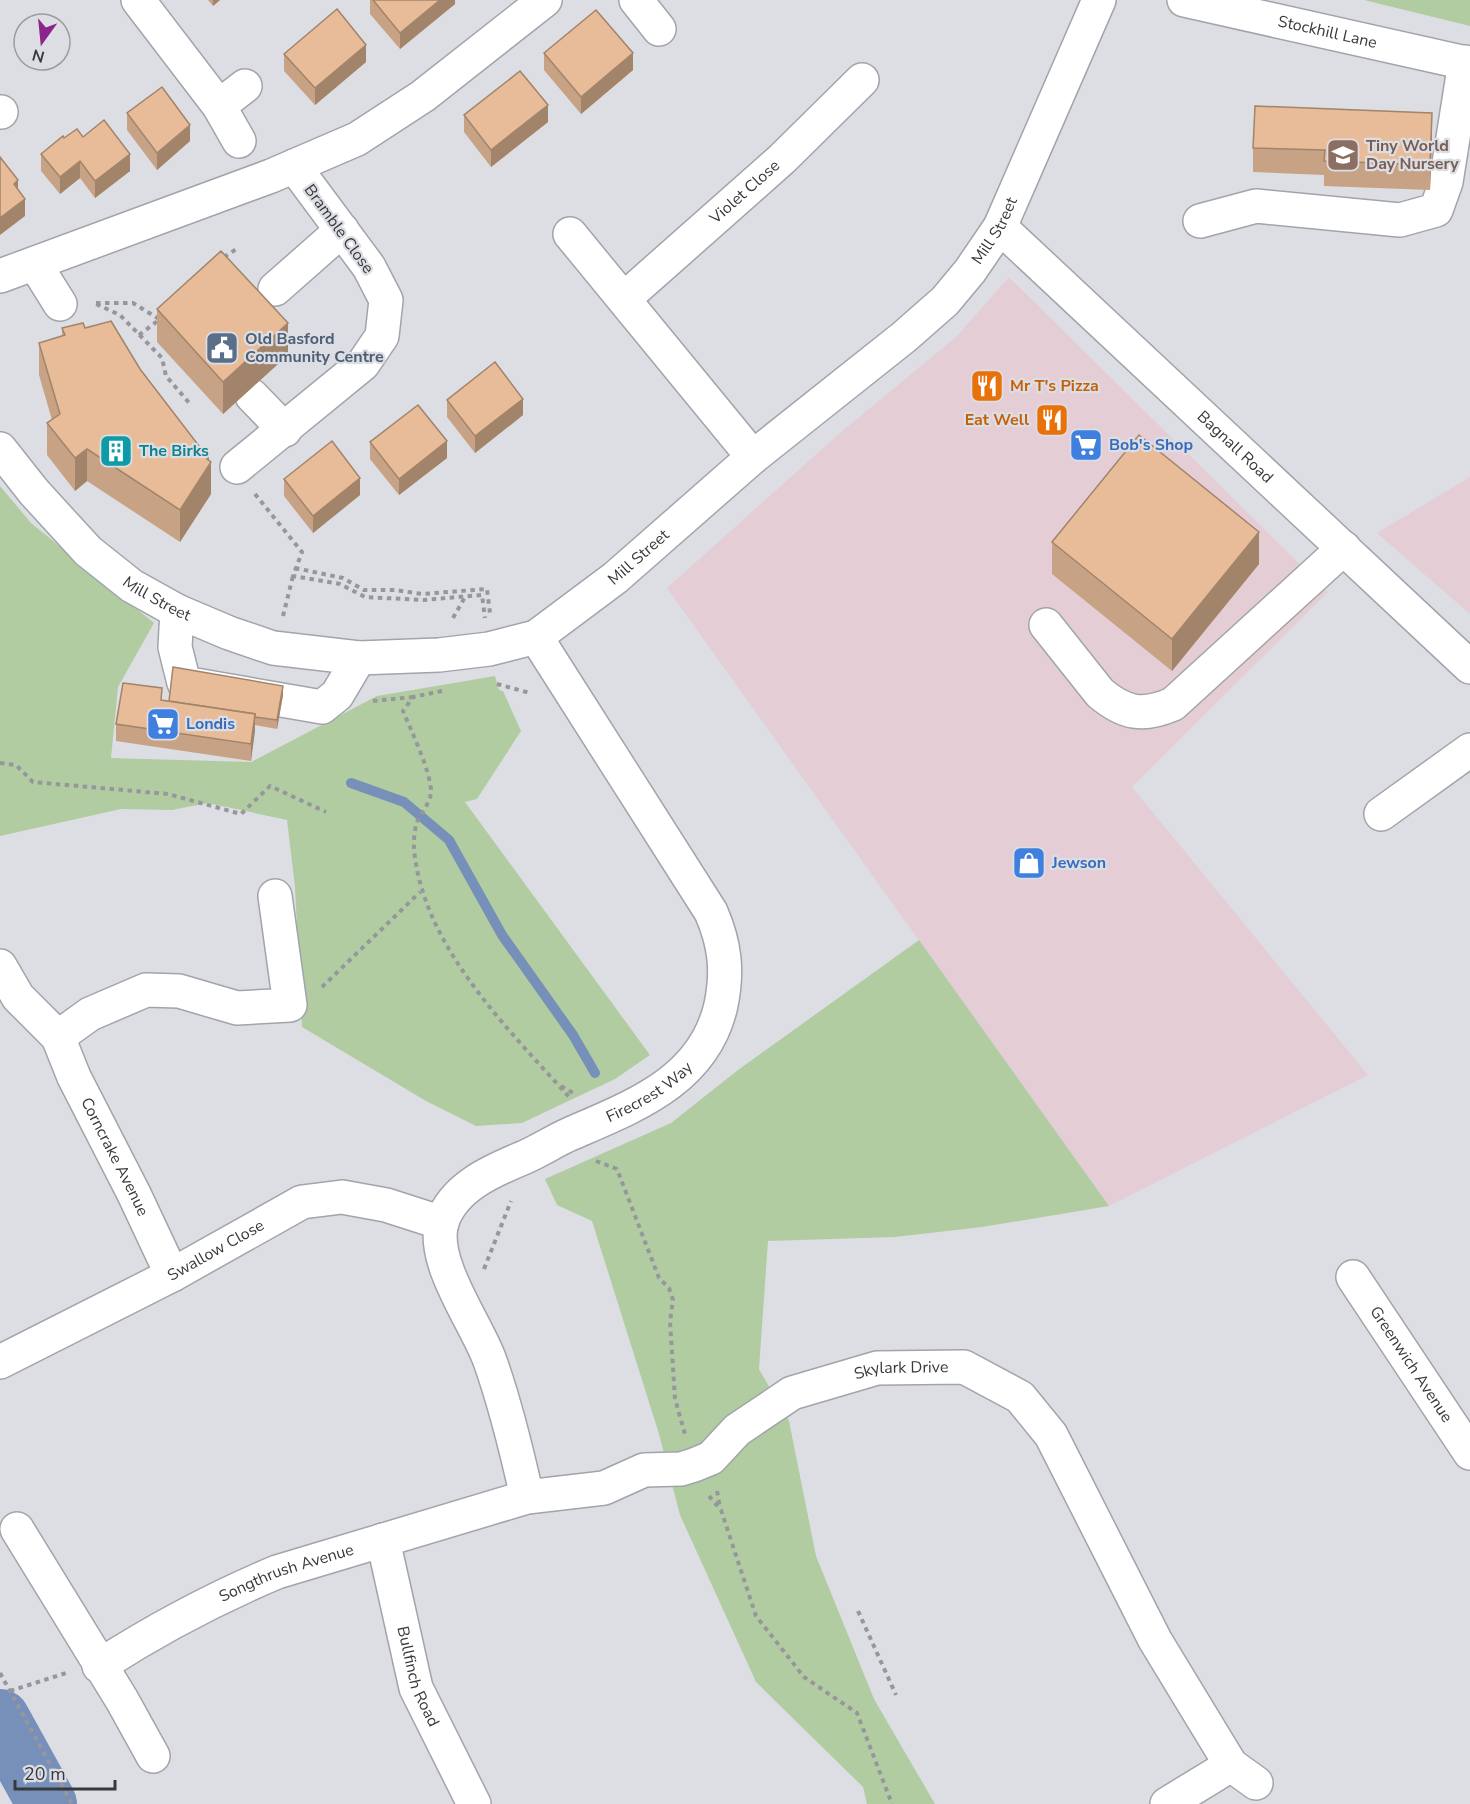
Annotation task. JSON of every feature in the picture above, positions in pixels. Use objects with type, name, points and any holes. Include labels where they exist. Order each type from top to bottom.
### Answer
[{"type":"street","points":[[138,0],[219,106],[239,141]]},
{"type":"street","name":"Bramble Close","points":[[0,276],[294,166],[357,139],[423,96],[545,0]]},
{"type":"street","points":[[636,0],[659,29]]},
{"type":"street","name":"Mill Street","points":[[0,449],[34,492],[88,551],[132,585],[177,611],[229,633],[273,648],[358,658],[439,655],[490,634],[536,637],[615,578],[753,457],[904,338],[945,301],[970,271],[1000,227],[1099,0]]},
{"type":"street","name":"Stockhill Lane","points":[[1184,0],[1468,63]]},
{"type":"street","points":[[1200,221],[1256,206],[1400,220],[1436,210],[1446,182],[1468,63]]},
{"type":"street","name":"Violet Close","points":[[625,298],[782,159],[862,80]]},
{"type":"street","points":[[219,106],[245,86]]},
{"type":"street","name":"Bramble Close","points":[[247,460],[363,364],[382,336],[386,300],[369,267],[294,166]]},
{"type":"street","name":"Bagnall Road","points":[[1000,227],[1470,667]]},
{"type":"street","points":[[275,289],[342,230]]},
{"type":"street","points":[[570,234],[625,298],[753,457]]},
{"type":"street","points":[[35,264],[60,304]]},
{"type":"street","points":[[252,396],[285,430]]},
{"type":"street","points":[[1046,624],[1100,693],[1110,701],[1132,712],[1145,713],[1161,709],[1173,704],[1344,548]]},
{"type":"street","points":[[177,611],[175,647],[184,684],[322,707],[336,695],[358,658]]},
{"type":"street","name":"Firecrest Way","points":[[442,1223],[451,1204],[472,1184],[563,1137],[637,1106],[679,1077],[696,1061],[717,1019],[724,988],[726,959],[720,934],[711,912],[536,637]]},
{"type":"street","points":[[1381,814],[1470,750]]},
{"type":"street","points":[[58,1037],[90,1014],[146,990],[178,991],[237,1008],[290,1005],[275,896]]},
{"type":"street","name":"Corncrake Avenue","points":[[0,966],[18,997],[58,1037],[74,1077],[134,1194],[172,1275]]},
{"type":"street","name":"Swallow Close","points":[[0,1362],[172,1275],[302,1202],[342,1197],[386,1205],[442,1223]]},
{"type":"street","points":[[442,1223],[440,1243],[445,1262],[489,1360],[527,1497]]},
{"type":"street","name":"Greenwich Avenue","points":[[1353,1277],[1470,1453]]},
{"type":"street","name":"Skylark Drive","points":[[527,1497],[604,1488],[644,1470],[681,1469],[703,1462],[711,1458],[737,1430],[792,1393],[877,1368],[963,1366],[1020,1397],[1052,1435],[1155,1640],[1243,1774],[1167,1804]]},
{"type":"street","name":"Songthrush Avenue","points":[[99,1666],[135,1643],[237,1588],[277,1572],[527,1497]]},
{"type":"street","points":[[17,1529],[99,1666],[122,1700],[153,1756]]},
{"type":"street","name":"Bullfinch Road","points":[[383,1540],[416,1688],[474,1804]]},
{"type":"path","points":[[222,258],[238,248]]},
{"type":"path","points":[[159,319],[133,303],[94,303],[120,315],[162,358],[166,376],[191,405]]},
{"type":"path","points":[[139,335],[168,312]]},
{"type":"path","points":[[247,460],[245,474],[250,487],[302,552],[295,568],[273,648]]},
{"type":"path","points":[[295,568],[343,578],[364,590],[395,590],[422,594],[487,589],[490,634]]},
{"type":"path","points":[[293,576],[340,584],[365,597],[423,600],[482,595],[490,634]]},
{"type":"path","points":[[416,824],[426,809],[431,792],[421,755],[403,711],[413,698],[448,690]]},
{"type":"path","points":[[0,764],[16,765],[33,782],[168,794],[241,814],[270,786],[326,812]]},
{"type":"path","points":[[290,1005],[317,991],[421,892]]},
{"type":"path","points":[[469,1315],[495,1236],[533,1154]]},
{"type":"path","points":[[708,1494],[721,1510],[756,1616],[804,1677],[857,1713],[891,1804]]},
{"type":"path","points":[[858,1611],[896,1695]]},
{"type":"path","points":[[10,1691],[99,1666]]},
{"type":"path","points":[[0,1673],[72,1804]]},
{"type":"shaded area","name":"Jewson","points":[[1009,277],[1328,592],[1132,787],[1368,1075],[1109,1206],[667,588],[841,432],[956,337]]},
{"type":"shaded area","points":[[1470,477],[1470,614],[1377,533]]},
{"type":"green space","points":[[1364,0],[1470,0],[1470,26]]},
{"type":"green space","points":[[0,486],[31,523],[154,623],[118,687],[111,758],[251,762],[377,696],[495,676],[499,690],[503,691],[521,731],[477,799],[465,802],[650,1055],[615,1079],[522,1123],[476,1126],[426,1101],[302,1027],[295,887],[287,820],[208,803],[172,810],[121,809],[0,836]]},
{"type":"green space","points":[[919,940],[1109,1206],[982,1227],[895,1237],[768,1241],[759,1369],[789,1421],[816,1556],[874,1699],[935,1804],[867,1804],[863,1787],[756,1682],[680,1515],[659,1434],[592,1221],[557,1205],[545,1179],[671,1123],[738,1070]]},
{"type":"building","points":[[373,0],[440,0],[400,33]]},
{"type":"building","points":[[337,9],[366,45],[315,88],[284,54]]},
{"type":"building","points":[[596,10],[633,53],[581,97],[544,53]]},
{"type":"building","points":[[520,71],[548,105],[491,150],[464,115]]},
{"type":"building","points":[[162,87],[190,125],[157,153],[127,113]]},
{"type":"building","points":[[1255,106],[1432,113],[1430,165],[1324,161],[1325,150],[1253,148]]},
{"type":"building","points":[[104,120],[130,154],[95,181],[80,161],[60,177],[41,154],[63,136],[64,138],[77,129],[83,137]]},
{"type":"building","points":[[0,157],[18,180],[14,184],[25,199],[0,218]]},
{"type":"building","points":[[221,251],[288,323],[223,382],[157,309]]},
{"type":"building","name":"The Birks","points":[[111,321],[140,369],[199,446],[209,454],[207,459],[211,462],[180,510],[87,449],[75,458],[47,423],[60,414],[39,343],[65,335],[62,328],[83,323],[85,328]]},
{"type":"building","points":[[495,362],[523,399],[475,436],[447,400]]},
{"type":"building","points":[[418,405],[447,441],[399,479],[370,442]]},
{"type":"building","points":[[1139,435],[1259,532],[1172,639],[1052,542]]},
{"type":"building","points":[[332,441],[360,478],[313,516],[284,479]]},
{"type":"building","points":[[173,667],[283,686],[277,720],[255,717],[255,714],[169,701]]},
{"type":"building","points":[[123,683],[162,688],[161,700],[255,714],[251,744],[116,724]]},
{"type":"waterway","points":[[351,783],[404,802],[449,840],[502,935],[573,1035],[595,1073]]},
{"type":"waterway","points":[[0,1719],[47,1804]]},
{"type":"place","name":"Tiny World Day Nursery","points":[[1343,155]]},
{"type":"place","name":"Old Basford Community Centre","points":[[222,348]]},
{"type":"place","name":"Mr T's Pizza","points":[[987,386]]},
{"type":"place","name":"Eat Well","points":[[1052,420]]},
{"type":"place","name":"Bob's Shop","points":[[1086,445]]},
{"type":"place","name":"The Birks","points":[[116,451]]},
{"type":"place","name":"Londis","points":[[163,724]]},
{"type":"place","name":"Jewson","points":[[1029,863]]}]
